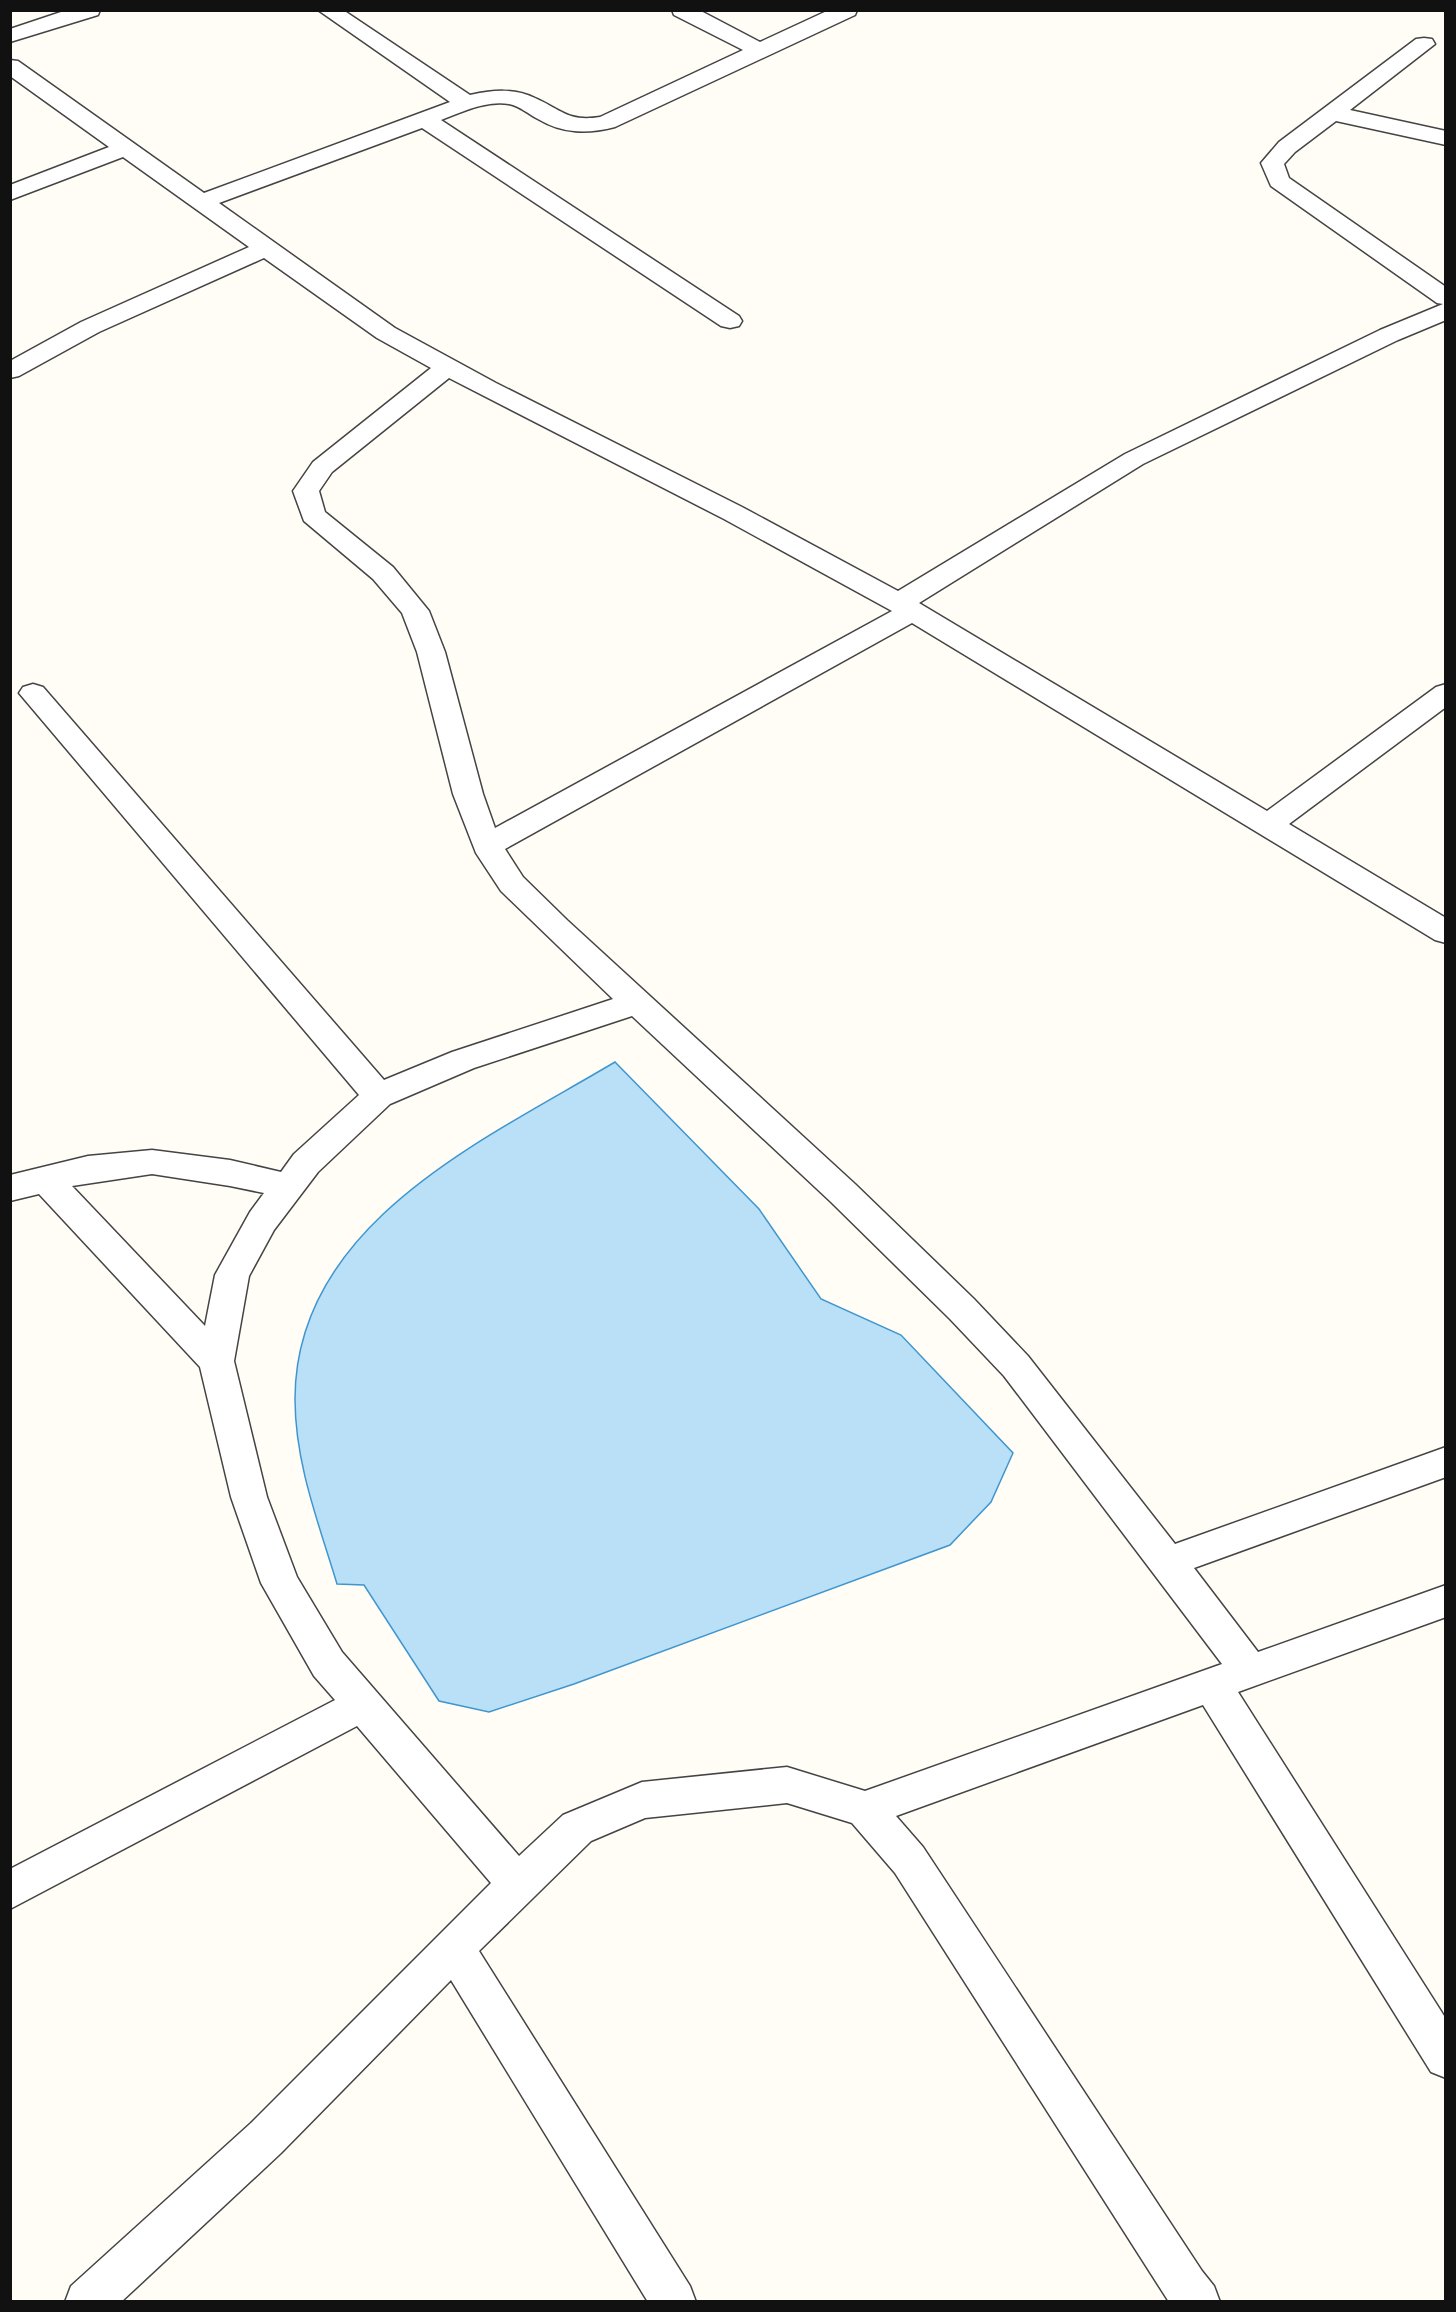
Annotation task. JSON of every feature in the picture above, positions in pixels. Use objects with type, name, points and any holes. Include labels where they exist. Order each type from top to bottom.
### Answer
[{"type":"street","points":[[10,36],[90,10]]},
{"type":"street","points":[[328,10],[467,103]]},
{"type":"street","points":[[682,10],[760,51]]},
{"type":"street","points":[[201,202],[467,103],[488,98],[505,97],[523,100],[567,125],[585,127],[606,122],[846,10]]},
{"type":"street","points":[[1424,44],[1287,147],[1272,163],[1279,181],[1446,298]]},
{"type":"street","points":[[10,66],[386,333],[447,367],[734,513],[906,607],[1446,932]]},
{"type":"street","points":[[1331,113],[1446,138]]},
{"type":"street","points":[[424,119],[730,321]]},
{"type":"street","points":[[10,192],[126,148]]},
{"type":"street","points":[[10,371],[90,327],[266,248]]},
{"type":"street","points":[[487,846],[906,607],[1134,459],[1389,335],[1446,311]]},
{"type":"street","points":[[447,367],[322,466],[306,491],[313,515],[382,573],[415,611],[431,652],[468,794],[487,846],[512,884],[636,1003],[843,1193],[962,1309],[1016,1366],[1250,1671]]},
{"type":"street","points":[[33,693],[379,1096]]},
{"type":"street","points":[[1268,825],[1446,693]]},
{"type":"street","points":[[517,1884],[328,1664],[280,1582],[249,1497],[216,1361],[232,1275],[262,1221],[306,1163],[379,1096],[463,1060],[636,1003]]},
{"type":"street","points":[[10,1188],[88,1169],[152,1162],[230,1173],[288,1186]]},
{"type":"street","points":[[46,1180],[216,1361]]},
{"type":"street","points":[[1168,1562],[1446,1462]]},
{"type":"street","points":[[865,1809],[1446,1601]]},
{"type":"street","points":[[1212,1685],[1446,2058]]},
{"type":"street","points":[[10,1890],[363,1704]]},
{"type":"street","points":[[87,2301],[266,2138],[517,1884],[577,1828],[642,1800],[787,1785],[865,1809],[909,1860],[1186,2287],[1198,2301]]},
{"type":"street","points":[[454,1948],[674,2301]]},
{"type":"water","points":[[615,1062],[759,1209],[821,1299],[901,1335],[1013,1453],[991,1502],[950,1545],[574,1684],[489,1712],[439,1701],[364,1585],[337,1584],[309,1493],[299,1447],[295,1399],[303,1337],[327,1283],[362,1235],[407,1193],[457,1156]]}]
